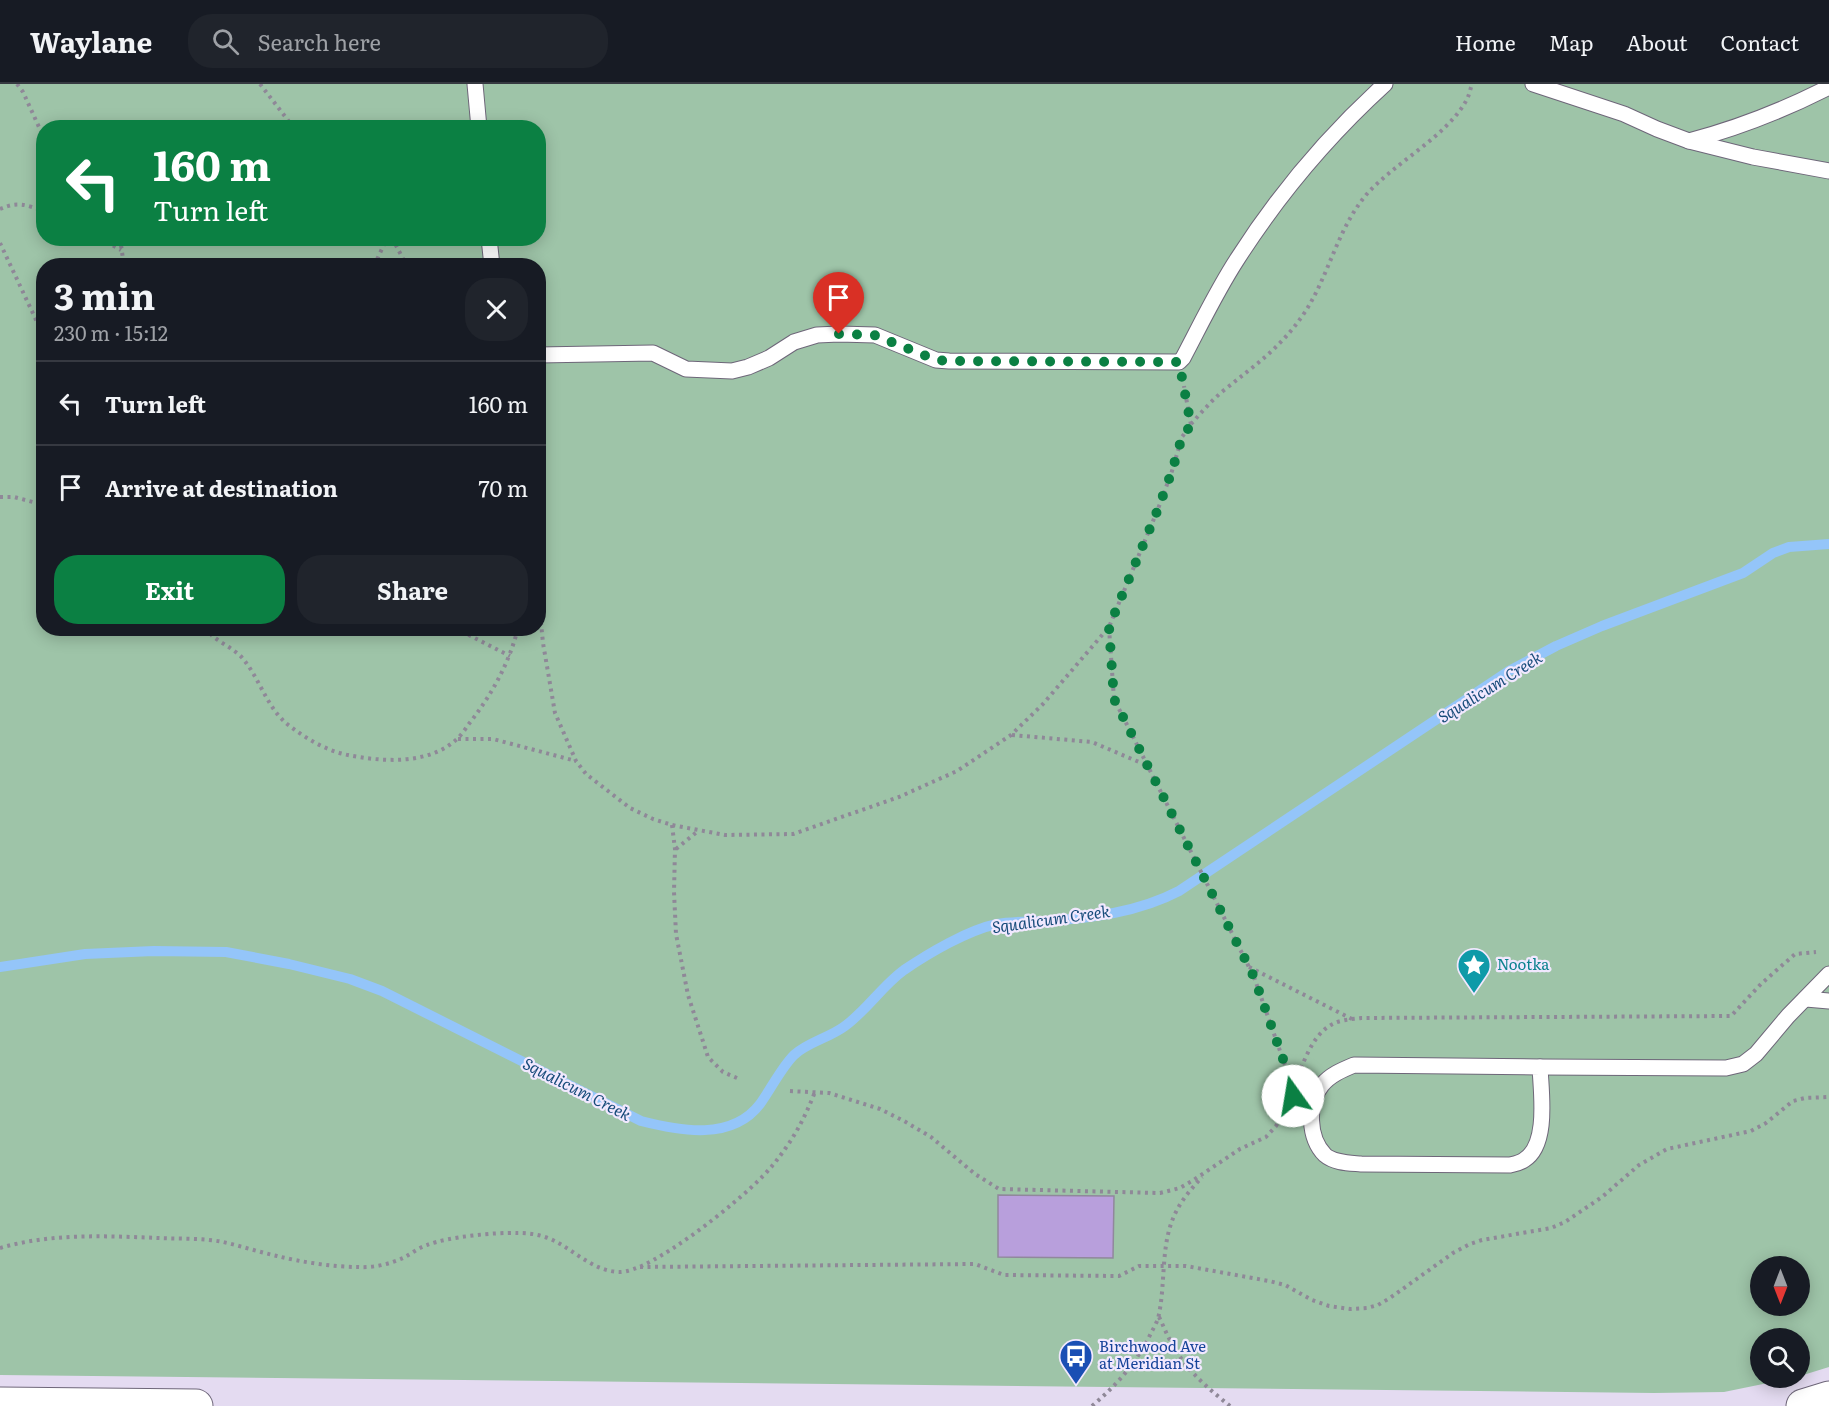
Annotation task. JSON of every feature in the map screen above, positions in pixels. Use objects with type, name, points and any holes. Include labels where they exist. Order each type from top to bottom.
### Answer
[{"type":"street","points":[[1803,1406],[1829,1398]]},
{"type":"street","points":[[0,1404],[196,1406]]},
{"type":"lane","points":[[475,84],[478,120]]},
{"type":"lane","points":[[546,355],[653,353],[687,369],[732,371],[748,368],[794,342],[817,335],[839,334],[874,335],[936,360],[1179,362],[1237,258],[1276,203],[1316,153],[1384,84]]},
{"type":"lane","points":[[1533,84],[1624,114],[1689,141],[1753,157],[1829,171]]},
{"type":"lane","points":[[1689,141],[1757,119],[1829,87]]},
{"type":"lane","points":[[1540,1067],[1541,1128],[1536,1148],[1525,1160],[1510,1165],[1361,1164],[1339,1161],[1326,1156],[1316,1143],[1311,1126],[1312,1105],[1321,1086],[1334,1074],[1354,1065],[1726,1068],[1743,1064],[1756,1054],[1788,1016],[1829,974]]},
{"type":"lane","points":[[1806,999],[1829,1001]]},
{"type":"path","points":[[17,84],[36,120]]},
{"type":"path","points":[[260,84],[288,120]]},
{"type":"path","points":[[542,636],[555,713],[576,761],[586,774],[630,808],[653,819],[698,831],[725,835],[793,834],[899,797],[957,771],[1011,735],[1043,704],[1109,627],[1158,509],[1182,437],[1221,393],[1269,356],[1287,336],[1318,290],[1356,208],[1382,179],[1446,125],[1467,100],[1472,84]]},
{"type":"path","points":[[0,209],[10,204],[36,209]]},
{"type":"path","points":[[0,243],[36,320]]},
{"type":"path","points":[[115,246],[122,250]]},
{"type":"path","points":[[121,246],[123,258]]},
{"type":"path","points":[[1179,362],[1191,425]]},
{"type":"path","points":[[0,496],[36,503]]},
{"type":"path","points":[[1109,627],[1114,699],[1249,966],[1294,1090],[1297,1079]]},
{"type":"path","points":[[214,636],[243,658],[268,700],[288,725],[314,743],[346,755],[376,759],[412,759],[440,750],[457,739],[481,710],[510,656],[516,636]]},
{"type":"path","points":[[471,636],[510,656]]},
{"type":"path","points":[[1011,735],[1092,742],[1147,765]]},
{"type":"path","points":[[457,739],[493,739],[576,761]]},
{"type":"path","points":[[672,825],[675,849],[676,934],[688,995],[708,1057],[723,1072],[737,1078]]},
{"type":"path","points":[[675,849],[698,831]]},
{"type":"path","points":[[1300,1069],[1323,1030],[1340,1021],[1361,1018],[1731,1016],[1761,984],[1795,954],[1818,951]]},
{"type":"path","points":[[1249,966],[1353,1019]]},
{"type":"path","points":[[790,1091],[829,1093],[880,1109],[931,1137],[975,1174],[999,1189],[1160,1193],[1180,1188],[1240,1149],[1266,1137],[1288,1106]]},
{"type":"path","points":[[0,1248],[27,1242],[78,1237],[199,1240],[236,1245],[292,1260],[361,1267],[402,1258],[419,1248],[439,1242],[499,1233],[517,1233],[546,1237],[603,1269],[629,1271],[652,1261],[688,1238],[761,1179],[800,1126],[815,1092]]},
{"type":"path","points":[[640,1267],[980,1264],[1004,1275],[1119,1276],[1139,1266],[1186,1266],[1285,1285],[1312,1300],[1329,1306],[1350,1309],[1367,1308],[1390,1298],[1453,1253],[1470,1244],[1551,1228],[1565,1222],[1602,1197],[1639,1165],[1667,1149],[1751,1131],[1766,1123],[1794,1101],[1829,1097]]},
{"type":"path","points":[[1092,1406],[1129,1370],[1145,1347],[1159,1316],[1168,1236],[1177,1209],[1204,1174]]},
{"type":"path","points":[[1159,1316],[1174,1348],[1192,1372],[1230,1406]]},
{"type":"green space","points":[[0,84],[1829,84],[1829,1367],[1810,1373],[1810,1328],[1750,1328],[1750,1387],[1724,1392],[0,1375]]},
{"type":"building","points":[[998,1195],[1114,1196],[1113,1258],[998,1257]]},
{"type":"waterway","name":"Squalicum Creek","points":[[0,967],[85,954],[154,951],[226,952],[289,964],[350,979],[382,991],[641,1121],[688,1130],[720,1128],[735,1124],[748,1116],[760,1104],[794,1055],[845,1026],[896,976],[949,943],[974,931],[997,924],[1098,916],[1132,909],[1164,898],[1179,891],[1509,671],[1556,646],[1602,626],[1743,573],[1773,553],[1789,547],[1829,544]]},
{"type":"place","name":"Nootka","points":[[1474,994]]},
{"type":"place","name":"Birchwood Ave at Meridian St","points":[[1076,1385]]},
{"type":"route","points":[[839,334],[874,335],[936,360],[1173,364],[1179,362],[1191,425],[1182,437],[1158,509],[1109,627],[1114,699],[1254,977],[1294,1090],[1293,1096]]}]
